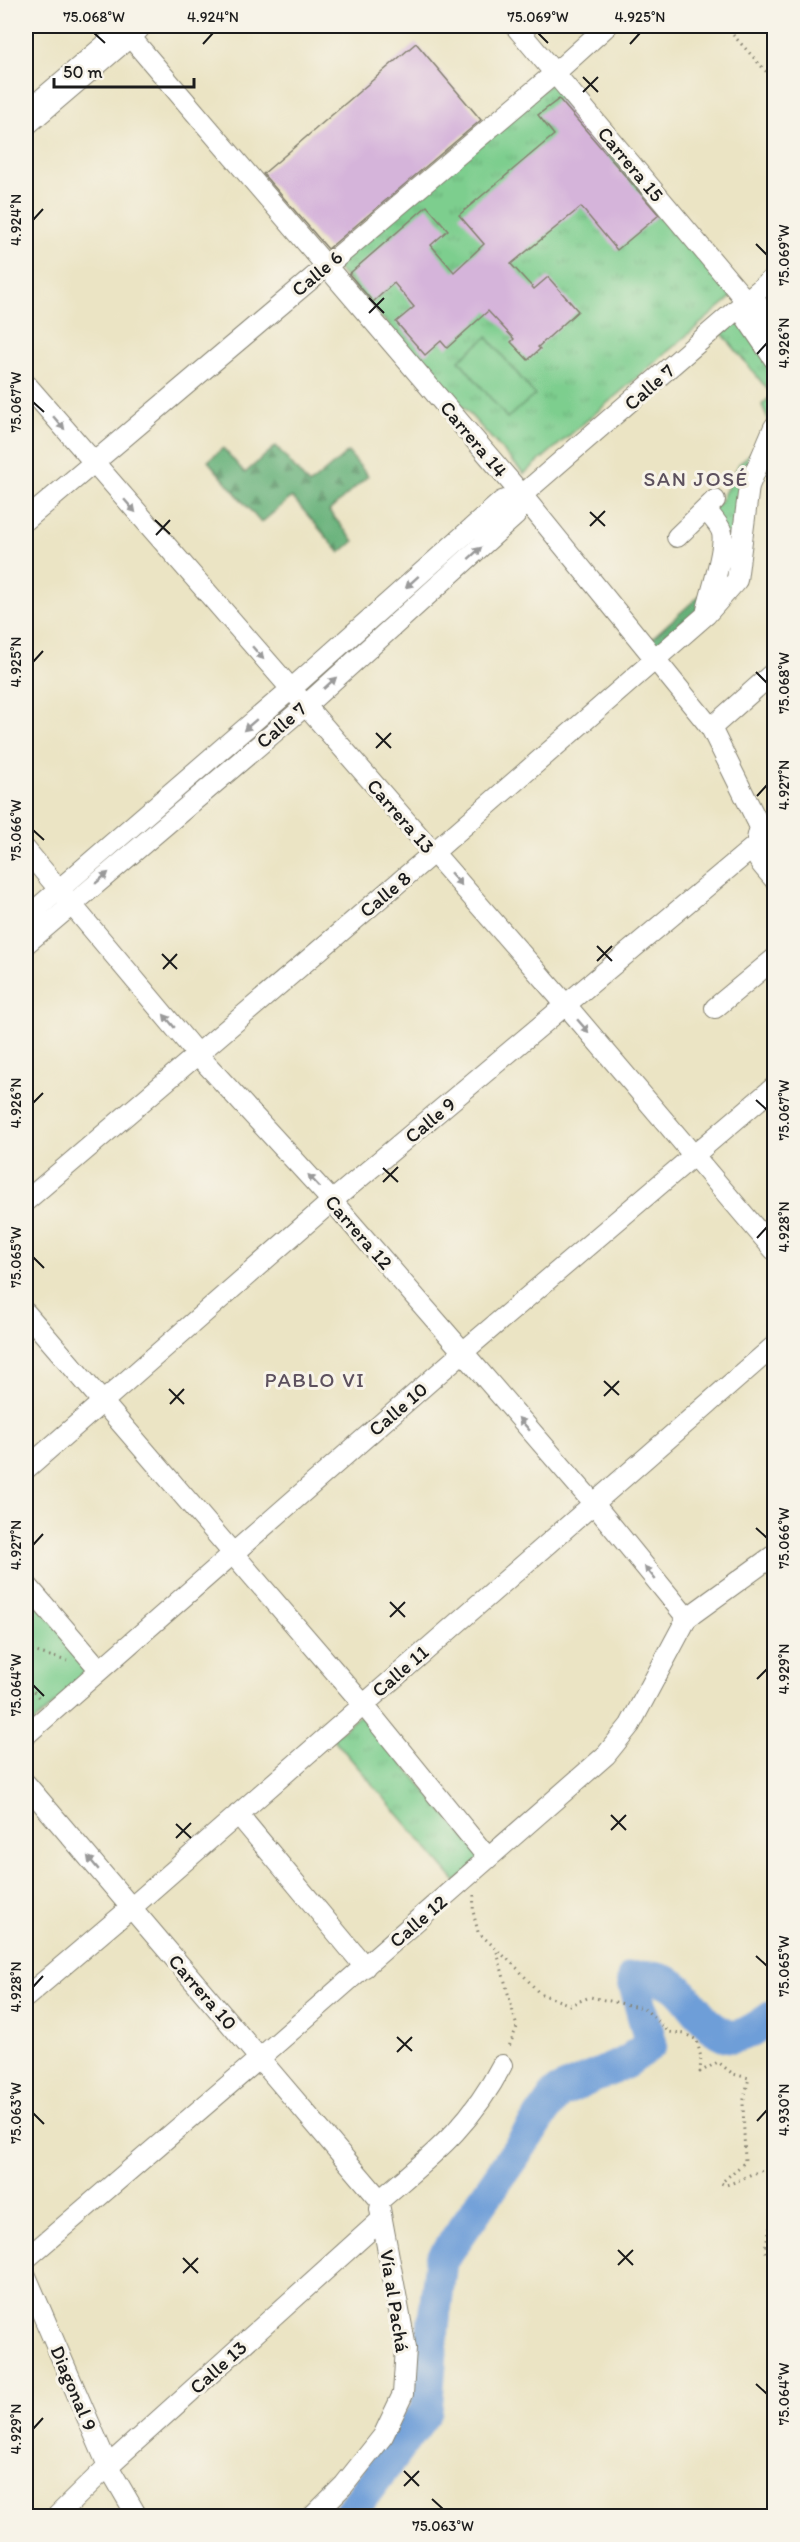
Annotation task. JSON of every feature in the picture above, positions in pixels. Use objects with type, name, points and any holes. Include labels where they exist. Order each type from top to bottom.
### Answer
[{"type":"main road","points":[[26,119],[128,28]]},
{"type":"street","name":"Carrera 15","points":[[515,26],[747,302],[774,359]]},
{"type":"street","name":"Calle 6","points":[[26,520],[92,461],[555,73],[607,26]]},
{"type":"street","name":"Carrera 14","points":[[128,28],[522,495],[711,728],[760,827],[756,858],[774,879]]},
{"type":"street","name":"Calle 7","points":[[26,944],[65,897],[290,690],[502,501],[522,495],[774,277]]},
{"type":"street","points":[[747,302],[774,328]]},
{"type":"street","name":"Carrera 13","points":[[26,384],[566,1005],[774,1250]]},
{"type":"street","name":"Calle 8","points":[[26,1201],[657,660],[706,615],[737,580],[749,486],[774,427]]},
{"type":"street","name":"Calle 7","points":[[26,918],[65,897],[304,706],[516,515],[522,495]]},
{"type":"street","points":[[677,537],[711,505],[722,530],[724,545],[708,596],[706,615]]},
{"type":"street","points":[[711,728],[774,672]]},
{"type":"street","name":"Calle 9","points":[[26,1469],[332,1201],[756,845]]},
{"type":"street","name":"Carrera 12","points":[[26,850],[197,1054],[332,1201],[594,1504],[687,1618]]},
{"type":"street","points":[[715,1008],[774,959]]},
{"type":"street","name":"Calle 10","points":[[26,1735],[463,1352],[774,1087]]},
{"type":"street","points":[[26,1313],[362,1703],[488,1858]]},
{"type":"street","name":"Calle 11","points":[[26,1997],[774,1346]]},
{"type":"street","name":"Calle 12","points":[[26,2259],[365,1967],[606,1755],[630,1725],[687,1618],[774,1556]]},
{"type":"street","points":[[26,1584],[100,1670]]},
{"type":"street","name":"Carrera 10","points":[[26,1784],[260,2058],[381,2210]]},
{"type":"street","points":[[238,1814],[365,1967]]},
{"type":"street","name":"Calle 13","points":[[57,2517],[108,2466],[381,2210],[466,2121],[487,2094],[502,2065]]},
{"type":"street","name":"Vía al Pachá","points":[[314,2517],[344,2485],[383,2436],[403,2394],[406,2348],[381,2210]]},
{"type":"street","name":"Diagonal 9","points":[[26,2276],[108,2466],[134,2515]]},
{"type":"path","points":[[725,26],[774,80]]},
{"type":"path","points":[[26,1649],[100,1670]]},
{"type":"path","points":[[466,1878],[475,1890],[473,1911],[478,1932],[518,1969],[539,1993],[570,2005],[590,1997],[644,2008],[669,2032],[684,2034],[697,2040],[701,2058],[700,2072],[718,2062],[733,2074],[749,2078],[743,2103],[745,2162],[721,2183],[724,2185],[734,2183],[747,2175],[766,2170],[774,2173]]},
{"type":"path","points":[[496,1951],[517,2026],[502,2065]]},
{"type":"path","points":[[774,2210],[765,2249],[767,2255],[774,2252]]},
{"type":"green space","points":[[554,81],[733,296],[524,474],[334,265]]},
{"type":"green space","points":[[739,316],[774,367],[774,415],[771,425],[762,405],[772,395],[721,332]]},
{"type":"green space","points":[[487,337],[535,395],[507,418],[459,360]]},
{"type":"green space","points":[[769,436],[734,580],[714,605],[731,545],[710,511],[720,502],[739,464]]},
{"type":"green space","points":[[276,446],[309,485],[348,452],[368,476],[329,511],[354,541],[340,553],[292,497],[261,523],[208,461],[223,448],[245,473]]},
{"type":"green space","points":[[508,506],[512,512],[306,696],[299,689]]},
{"type":"green space","points":[[699,596],[709,608],[657,655],[649,641]]},
{"type":"green space","points":[[280,708],[287,715],[79,891],[73,883]]},
{"type":"green space","points":[[26,1591],[94,1669],[26,1729]]},
{"type":"green space","points":[[361,1714],[482,1858],[456,1882],[333,1738]]},
{"type":"building","points":[[416,43],[481,120],[328,249],[263,174]]},
{"type":"building","points":[[559,99],[659,215],[617,250],[581,207],[511,264],[534,289],[548,277],[578,311],[538,347],[540,349],[528,360],[511,342],[514,339],[488,311],[447,348],[441,341],[425,355],[396,322],[414,307],[394,283],[373,302],[349,274],[427,206],[448,230],[431,245],[454,272],[484,244],[459,215],[554,135],[538,115]]},
{"type":"waterway","points":[[348,2516],[426,2411],[441,2261],[557,2093],[625,2063],[651,2044],[633,1978],[656,1979],[677,1988],[711,2026],[727,2035],[737,2036],[746,2033],[774,2016]]},
{"type":"district","name":"SAN JOSÉ","points":[[696,479]]},
{"type":"district","name":"PABLO VI","points":[[315,1380]]}]
